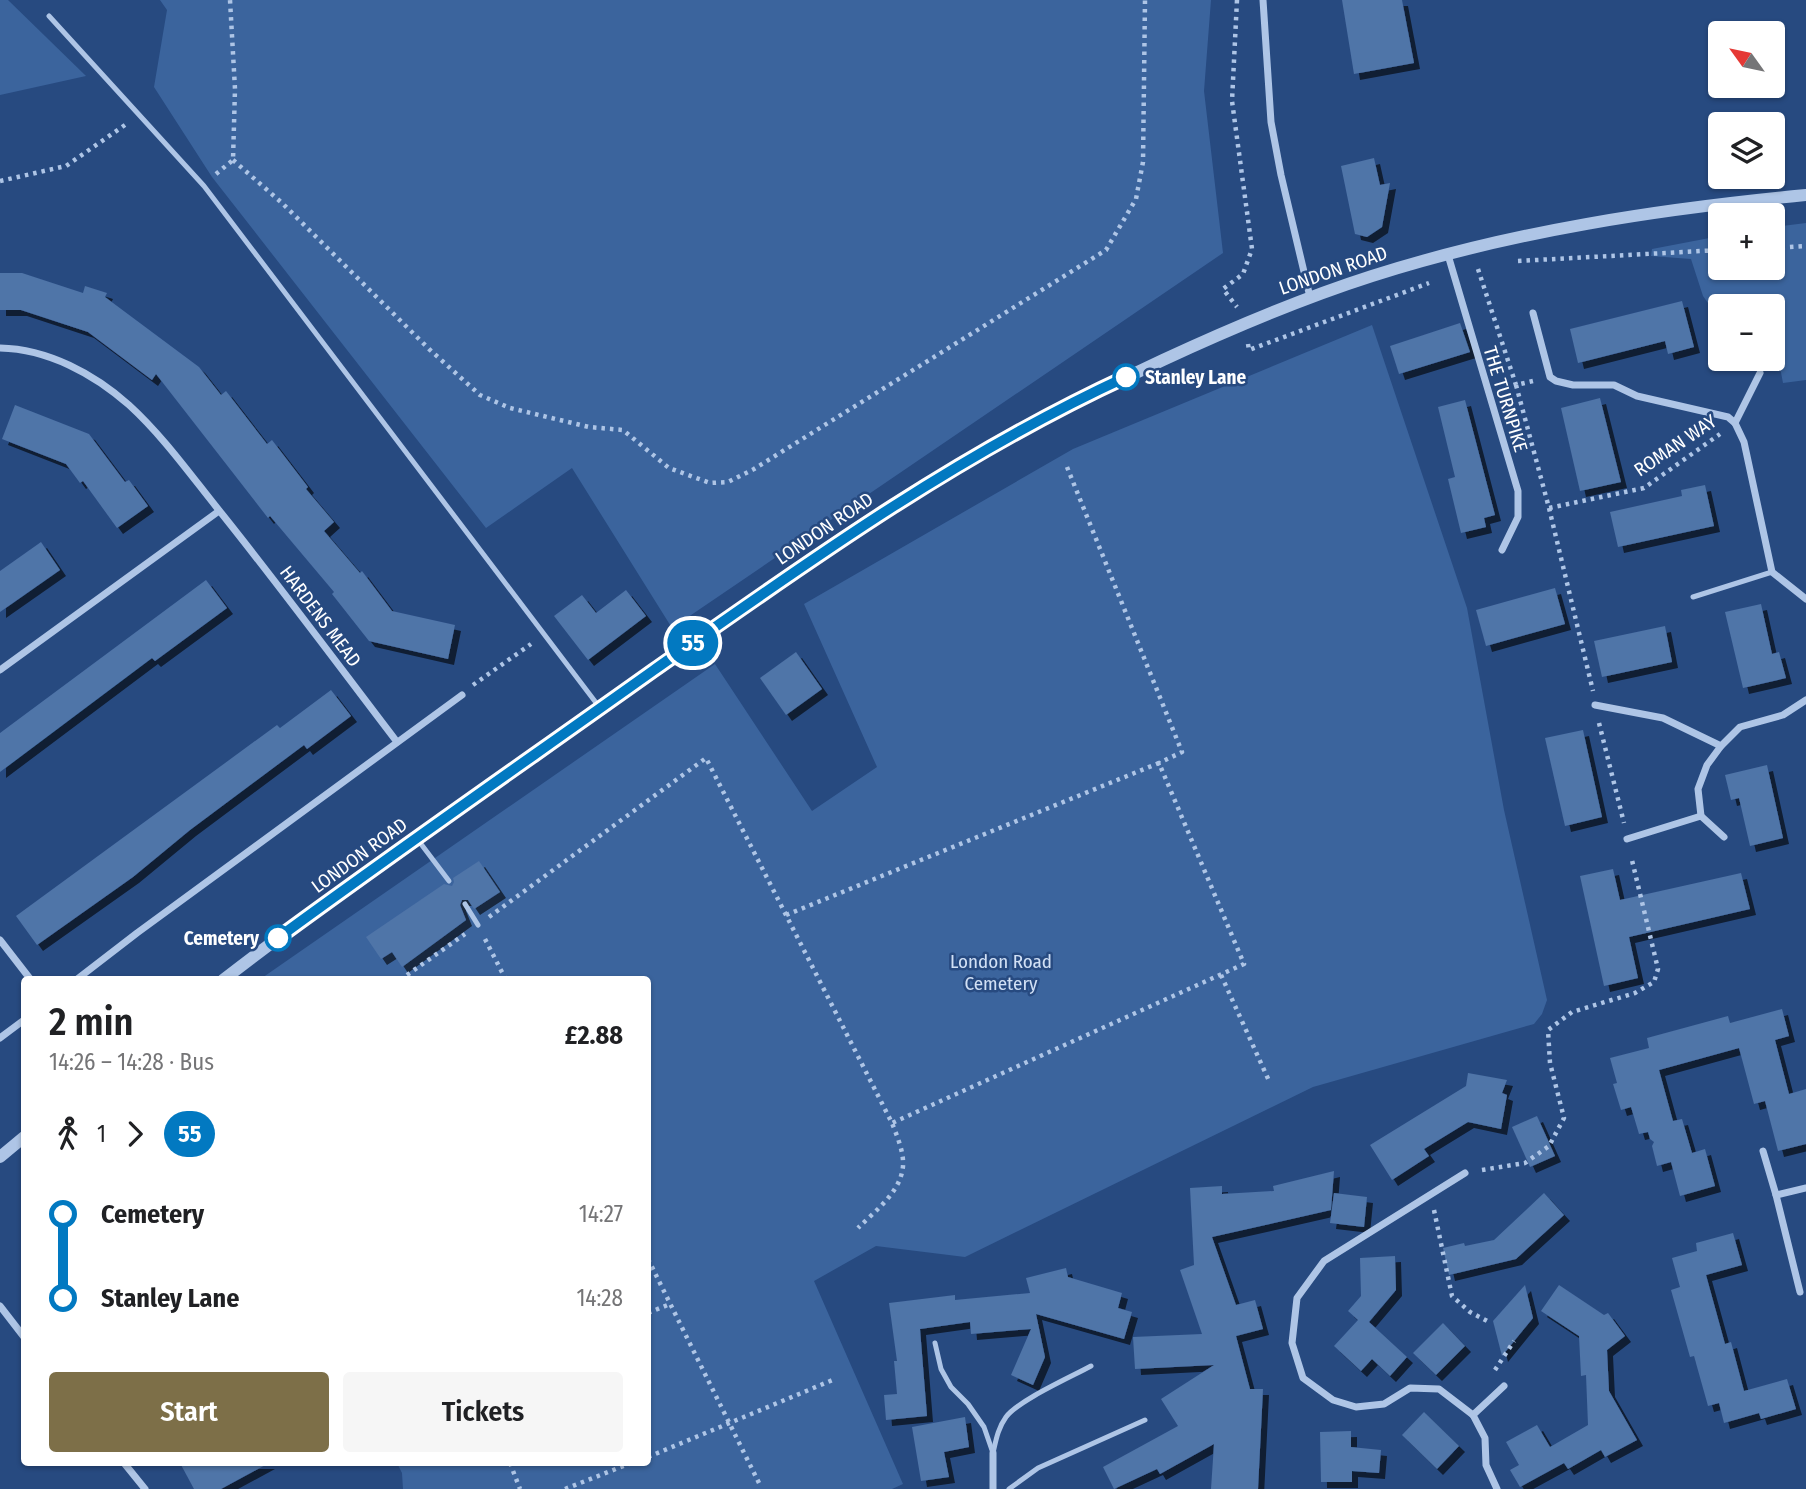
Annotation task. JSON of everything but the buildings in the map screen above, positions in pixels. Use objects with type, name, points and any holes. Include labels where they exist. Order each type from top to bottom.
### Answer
[{"type":"street","points":[[1263,0],[1271,122],[1310,297]]},
{"type":"street","name":"LONDON ROAD","points":[[228,976],[416,837],[782,580],[900,501],[1099,389],[1247,320],[1375,275],[1550,230],[1656,213],[1806,195]]},
{"type":"street","name":"THE TURNPIKE","points":[[1448,255],[1518,491],[1518,517],[1502,550]]},
{"type":"street","points":[[1533,313],[1550,376]]},
{"type":"street","name":"HARDENS MEAD","points":[[0,348],[28,351],[75,368],[129,405],[219,511],[397,741]]},
{"type":"street","name":"ROMAN WAY","points":[[1735,423],[1760,373]]},
{"type":"street","name":"ROMAN WAY","points":[[1550,376],[1556,381],[1573,385],[1614,385],[1637,396],[1728,417],[1735,423],[1744,442],[1772,572]]},
{"type":"street","points":[[0,670],[219,511]]},
{"type":"street","points":[[1772,572],[1806,599]]},
{"type":"street","points":[[81,976],[461,695]]},
{"type":"street","points":[[1724,837],[1701,816],[1698,789],[1707,765],[1740,727],[1783,715],[1806,700]]},
{"type":"street","points":[[1595,705],[1663,718],[1721,746]]},
{"type":"street","points":[[1627,839],[1701,816]]},
{"type":"street","points":[[0,940],[28,976]]},
{"type":"street","points":[[0,1038],[21,1022]]},
{"type":"street","points":[[0,1157],[21,1140]]},
{"type":"street","points":[[1763,1151],[1800,1292]]},
{"type":"street","points":[[1465,1173],[1324,1261],[1297,1298],[1292,1343],[1303,1378],[1333,1400],[1356,1407],[1384,1404],[1410,1388],[1439,1389],[1473,1415],[1485,1438],[1486,1465],[1497,1489]]},
{"type":"street","points":[[1776,1195],[1806,1188]]},
{"type":"street","points":[[0,1306],[21,1333]]},
{"type":"street","points":[[1473,1415],[1504,1386]]},
{"type":"street","points":[[993,1453],[993,1489]]},
{"type":"street","points":[[126,1466],[145,1489]]},
{"type":"lane","points":[[49,16],[204,186],[600,708]]},
{"type":"lane","points":[[1693,597],[1772,572]]},
{"type":"lane","points":[[416,837],[449,881]]},
{"type":"lane","points":[[466,904],[478,925]]},
{"type":"lane","points":[[935,1343],[941,1369],[951,1387],[968,1404],[984,1427],[993,1453]]},
{"type":"lane","points":[[993,1453],[999,1430],[1008,1415],[1034,1397],[1091,1366]]},
{"type":"lane","points":[[1009,1489],[1038,1468],[1145,1420]]},
{"type":"path","points":[[212,177],[233,160],[235,89],[230,0]]},
{"type":"path","points":[[233,160],[282,203],[429,349],[480,395],[510,408],[590,427],[623,430],[670,468],[709,483],[728,482],[754,469],[1106,250],[1136,199],[1143,162],[1145,0]]},
{"type":"path","points":[[1223,289],[1243,274],[1252,248],[1232,101],[1237,0]]},
{"type":"path","points":[[0,181],[66,166],[140,114]]},
{"type":"path","points":[[1785,247],[1806,246]]},
{"type":"path","points":[[1518,261],[1708,251]]},
{"type":"path","points":[[1249,349],[1452,275],[1491,266]]},
{"type":"path","points":[[1465,1173],[1525,1163],[1549,1146],[1564,1118],[1550,1063],[1548,1030],[1572,1012],[1635,993],[1654,982],[1658,969],[1595,705],[1592,680],[1549,508],[1516,385],[1478,269]]},
{"type":"path","points":[[1516,385],[1550,376]]},
{"type":"path","name":"ROMAN WAY","points":[[1549,508],[1644,488],[1735,423]]},
{"type":"path","points":[[786,915],[1182,752],[1068,467]]},
{"type":"path","points":[[461,695],[487,673],[543,635]]},
{"type":"path","points":[[406,976],[706,758],[892,1123],[903,1166],[898,1184],[887,1200],[858,1228]]},
{"type":"path","points":[[892,1123],[1244,964],[1159,763],[1153,766]]},
{"type":"path","points":[[478,925],[504,976]]},
{"type":"path","points":[[1221,975],[1270,1083]]},
{"type":"path","points":[[1431,1194],[1452,1296],[1470,1312],[1491,1323]]},
{"type":"path","points":[[651,1265],[760,1485]]},
{"type":"path","points":[[651,1312],[670,1304]]},
{"type":"path","points":[[1504,1386],[1495,1370],[1514,1342]]},
{"type":"path","points":[[651,1456],[835,1379]]},
{"type":"path","points":[[511,1466],[520,1489]]},
{"type":"path","points":[[565,1489],[623,1466]]},
{"type":"green space","points":[[0,0],[8,0],[86,76],[0,95]]},
{"type":"green space","points":[[160,0],[1211,0],[1204,91],[1223,253],[672,628],[572,468],[486,528],[212,177],[154,87],[167,10]]},
{"type":"green space","points":[[1806,223],[1806,380],[1783,383],[1781,371],[1785,371],[1785,294],[1708,294],[1708,303],[1703,296],[1691,259],[1651,256],[1652,249],[1708,238],[1708,280],[1785,280],[1785,226]]},
{"type":"green space","name":"London Road Cemetery","points":[[1372,325],[1467,608],[1504,810],[1547,1000],[1542,1014],[1534,1024],[1313,1087],[965,1257],[876,1246],[814,1281],[903,1484],[892,1489],[403,1489],[398,1466],[651,1466],[651,976],[265,976],[715,664],[812,811],[877,767],[804,604],[1073,449]]},
{"type":"bus line","name":"55","points":[[278,938],[416,837],[782,580],[900,501],[1076,400],[1126,377]]},
{"type":"place","name":"Stanley Lane","points":[[1126,377]]},
{"type":"place","name":"Cemetery","points":[[278,938]]}]
